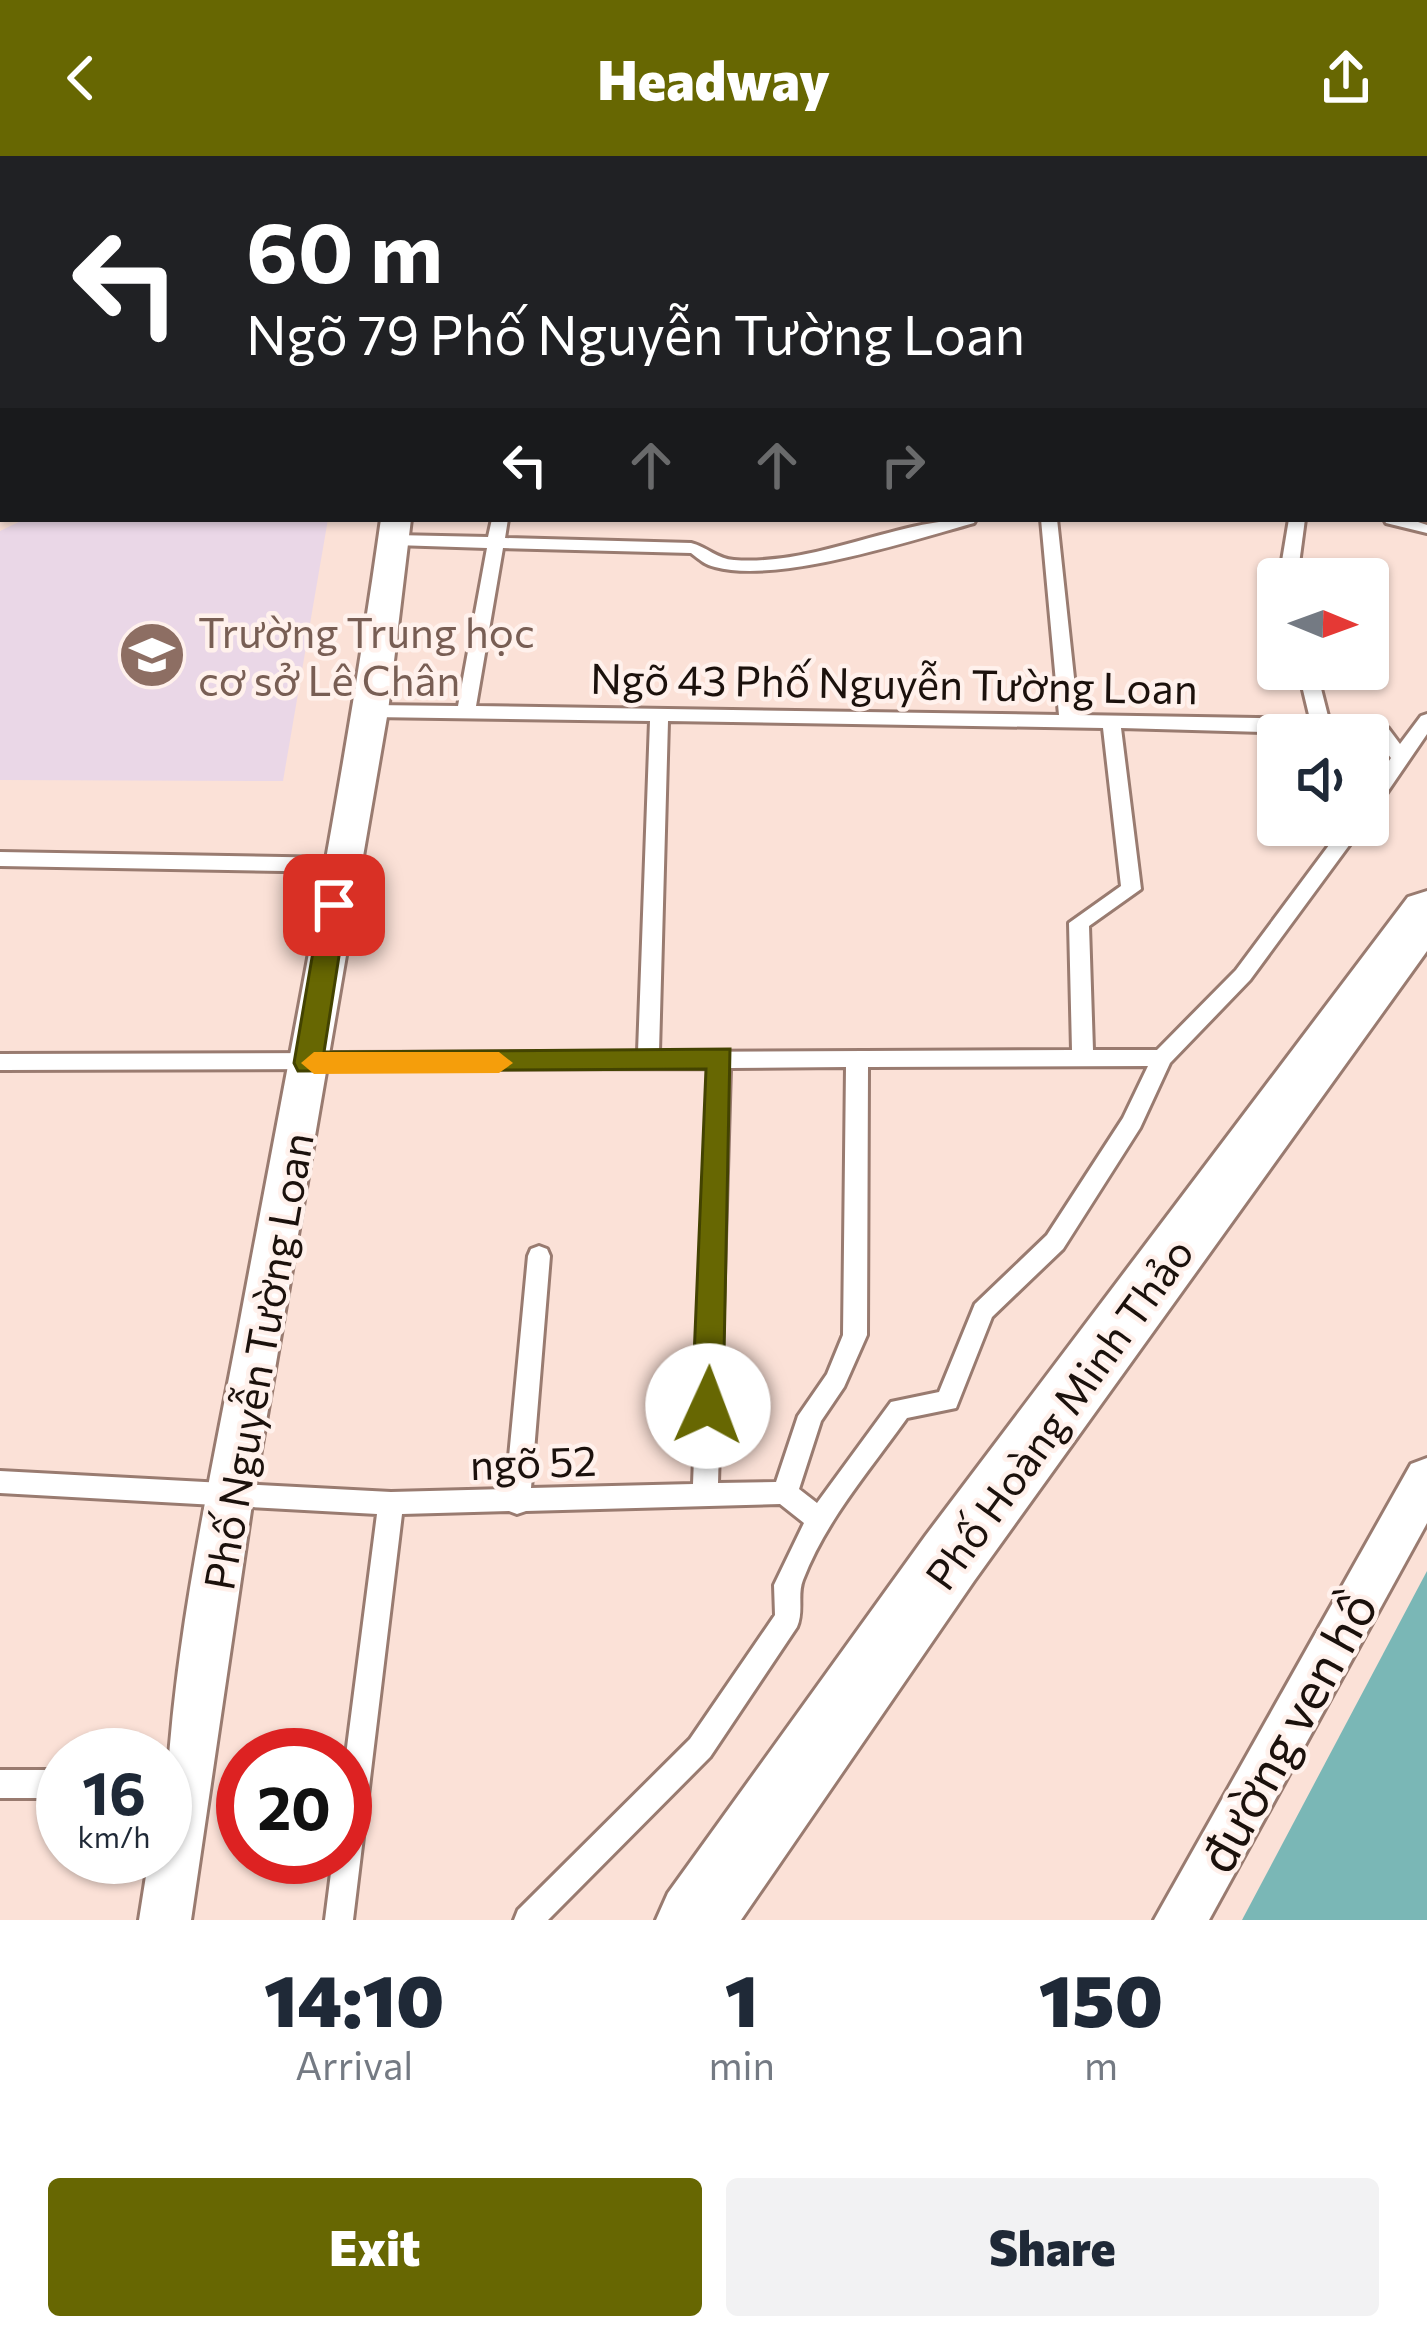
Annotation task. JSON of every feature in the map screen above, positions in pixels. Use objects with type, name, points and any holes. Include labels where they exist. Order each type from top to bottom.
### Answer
[{"type":"street","name":"Phố Nguyễn Tường Loan","points":[[187,1728],[371,711],[395,530]]},
{"type":"street","name":"Phố Hoàng Minh Thảo","points":[[695,1920],[950,1558],[1427,911]]},
{"type":"street","name":"đường ven hồ","points":[[1180,1920],[1427,1479]]},
{"type":"street","name":"Phố Nguyễn Tường Loan","points":[[165,1920],[168,1884]]},
{"type":"lane","points":[[466,712],[500,522]]},
{"type":"lane","points":[[395,530],[496,546],[691,548],[716,562],[742,562],[849,553],[958,522]]},
{"type":"lane","points":[[1049,522],[1070,719]]},
{"type":"lane","points":[[1291,558],[1297,522]]},
{"type":"lane","points":[[1401,522],[1423,529]]},
{"type":"lane","name":"Ngõ 43 Phố Nguyễn Tường Loan","points":[[371,711],[1257,723]]},
{"type":"lane","points":[[648,1062],[659,716]]},
{"type":"lane","points":[[1083,1059],[1079,923],[1131,889],[1111,720]]},
{"type":"lane","points":[[1389,774],[1427,720]]},
{"type":"lane","name":"Ngõ 43 Phố Nguyễn Tường Loan","points":[[1389,743],[1400,758]]},
{"type":"lane","points":[[528,1920],[700,1748],[788,1618],[787,1586],[819,1520],[900,1409],[947,1401],[982,1311],[1055,1243],[1132,1122],[1162,1058],[1243,975],[1338,846]]},
{"type":"lane","points":[[0,859],[340,865]]},
{"type":"lane","points":[[704,1494],[720,1057]]},
{"type":"lane","points":[[2,1068],[648,1062],[720,1057],[1162,1058]]},
{"type":"lane","points":[[819,1520],[785,1493],[810,1416],[836,1380],[855,1336],[857,1060]]},
{"type":"lane","points":[[517,1503],[539,1256]]},
{"type":"lane","name":"ngõ 52","points":[[0,1482],[391,1502],[517,1503],[785,1493]]},
{"type":"lane","points":[[339,1920],[391,1502]]},
{"type":"lane","points":[[0,1784],[36,1784]]},
{"type":"shaded area","name":"Trường Trung học cơ sở Lê Chân","points":[[19,522],[327,522],[283,781],[0,780],[0,531]]},
{"type":"water","points":[[1427,1571],[1427,1920],[1242,1920]]},
{"type":"slow traffic","points":[[314,1063],[499,1063]]},
{"type":"place","name":"Trường Trung học cơ sở Lê Chân","points":[[152,655]]},
{"type":"route","points":[[334,905],[308,1063],[648,1062],[720,1057],[708,1406]]}]
